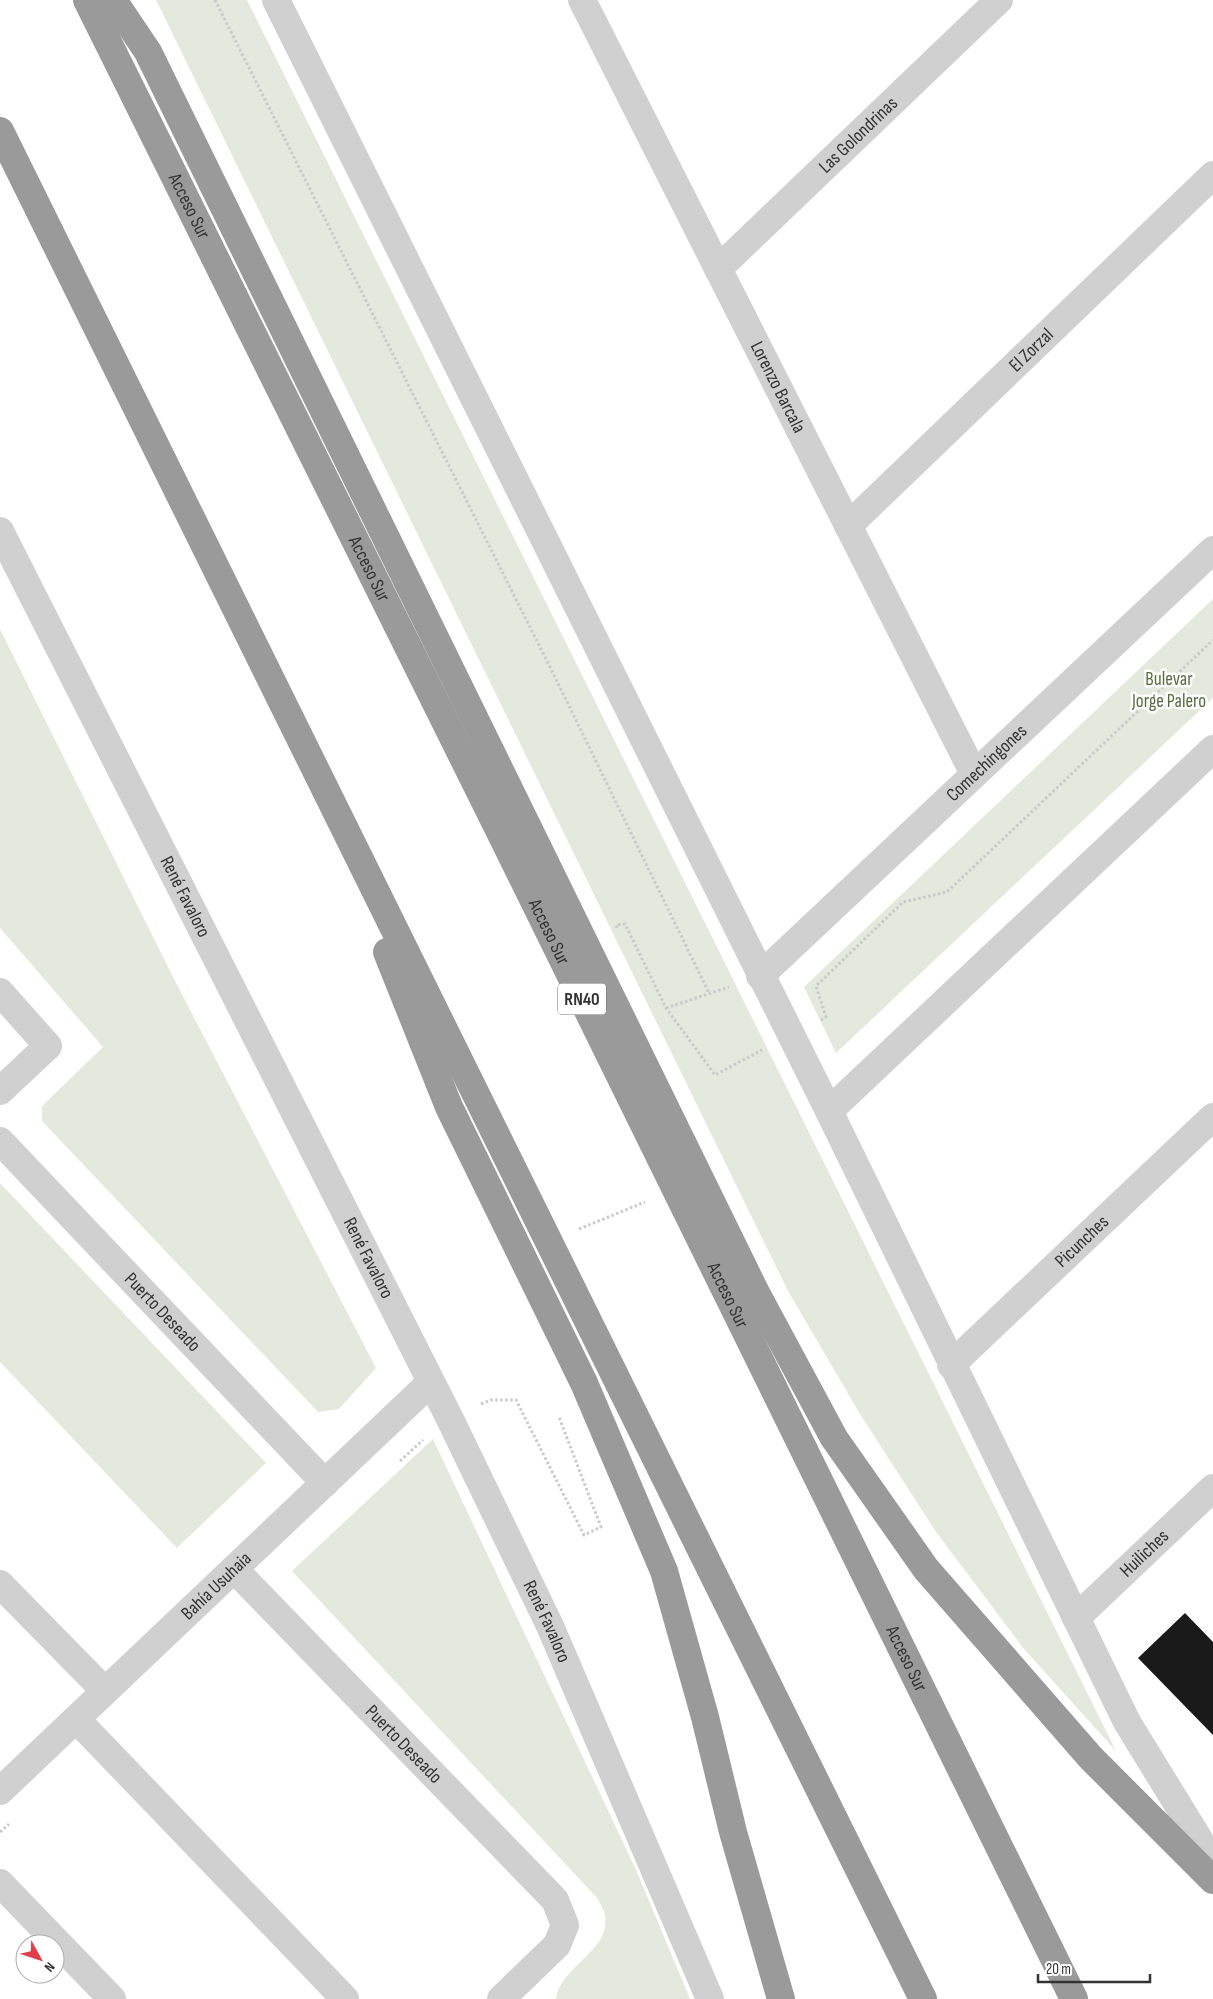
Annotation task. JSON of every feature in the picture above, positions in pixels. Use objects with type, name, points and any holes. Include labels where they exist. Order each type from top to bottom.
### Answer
[{"type":"highway","name":"Acceso Sur","points":[[87,0],[496,824],[1074,1999]]},
{"type":"highway","points":[[113,0],[148,52],[756,1293],[834,1438],[926,1569],[950,1598],[1091,1758],[1213,1880]]},
{"type":"highway","points":[[0,131],[318,778],[565,1270],[923,1999]]},
{"type":"highway","points":[[318,778],[449,1107],[584,1383],[664,1571],[705,1717],[736,1842],[781,1999]]},
{"type":"street","points":[[276,0],[829,1112],[1127,1722],[1213,1862]]},
{"type":"street","name":"Las Golondrinas","points":[[718,270],[999,0]]},
{"type":"street","name":"Lorenzo Barcala","points":[[590,4],[718,270],[974,774]]},
{"type":"street","name":"El Zorzal","points":[[848,526],[1213,175]]},
{"type":"street","name":"René Favaloro","points":[[0,531],[432,1382],[550,1626],[710,1999]]},
{"type":"street","name":"Comechingones","points":[[760,976],[1213,550]]},
{"type":"street","points":[[829,1112],[1213,749]]},
{"type":"street","points":[[0,992],[48,1046],[0,1091]]},
{"type":"street","name":"Picunches","points":[[951,1365],[1213,1117]]},
{"type":"street","name":"Puerto Deseado","points":[[0,1141],[325,1483]]},
{"type":"street","name":"Bahía Usuhaia","points":[[0,1791],[432,1382]]},
{"type":"street","name":"Huiliches","points":[[1076,1618],[1213,1488]]},
{"type":"street","name":"Puerto Deseado","points":[[234,1569],[555,1900],[565,1925],[557,1945],[501,1999]]},
{"type":"street","points":[[0,1584],[105,1691]]},
{"type":"street","points":[[76,1719],[345,1999]]},
{"type":"street","points":[[0,1883],[112,1999]]},
{"type":"path","points":[[215,0],[555,678],[709,994]]},
{"type":"path","points":[[620,934],[616,925],[625,924],[666,1008],[714,1075],[826,1017],[816,986],[903,902],[947,892],[1213,640]]},
{"type":"path","points":[[666,1008],[760,976]]},
{"type":"path","points":[[574,1232],[647,1201]]},
{"type":"path","points":[[516,1400],[584,1535],[601,1527],[556,1408]]},
{"type":"path","points":[[406,1406],[428,1449]]},
{"type":"green space","points":[[156,0],[247,0],[1116,1751],[1024,1649],[936,1532],[860,1414],[788,1291]]},
{"type":"green space","name":"Bulevar Jorge Palero","points":[[1213,599],[1213,698],[836,1053],[804,987]]},
{"type":"green space","points":[[0,629],[173,977],[376,1368],[339,1409],[318,1412],[42,1121],[42,1106],[103,1047],[0,928]]},
{"type":"green space","points":[[0,1183],[266,1463],[177,1548],[0,1362]]},
{"type":"green space","points":[[433,1439],[637,1872],[690,1999],[556,1999],[559,1988],[566,1978],[600,1940],[604,1929],[605,1915],[598,1899],[292,1571]]},
{"type":"building","points":[[1185,1613],[1213,1642],[1213,1735],[1138,1658]]}]
